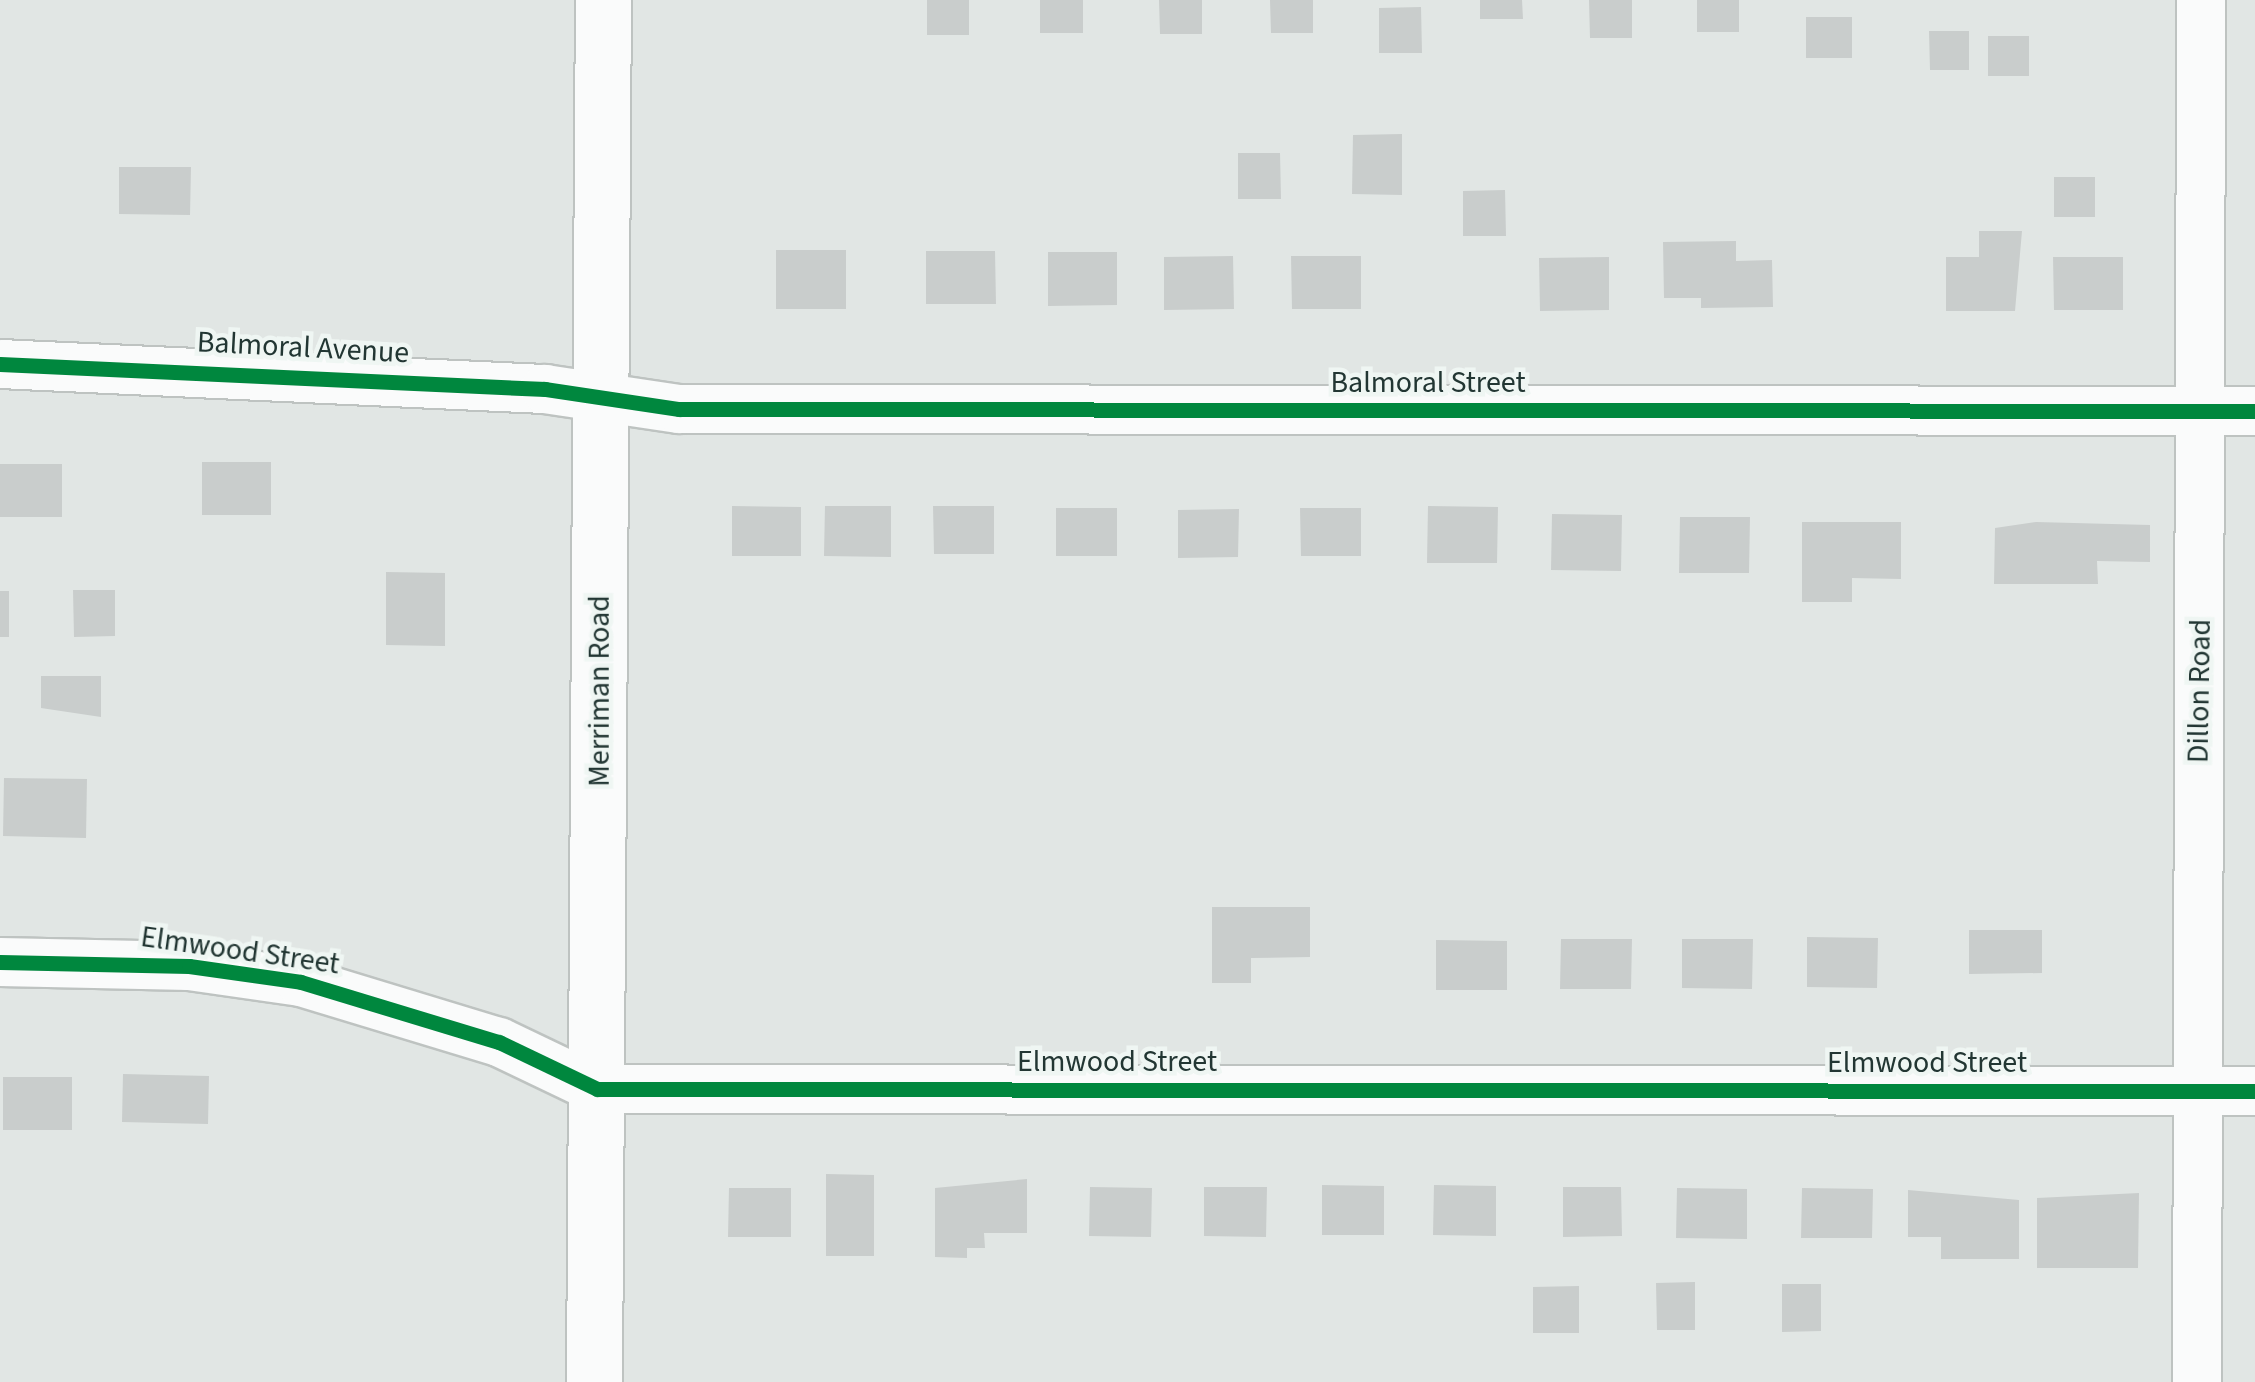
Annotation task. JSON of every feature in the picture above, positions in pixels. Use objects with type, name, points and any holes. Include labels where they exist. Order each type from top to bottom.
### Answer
[{"type":"main road","name":"Merriman Road","points":[[594,1382],[603,0]]},
{"type":"street","name":"Dillon Road","points":[[2197,1382],[2203,411],[2201,0]]},
{"type":"street","name":"Balmoral Avenue","points":[[0,364],[500,386],[602,400]]},
{"type":"street","name":"Balmoral Street","points":[[602,400],[679,409],[2255,411]]},
{"type":"street","name":"Elmwood Street","points":[[0,962],[189,966],[301,982],[499,1042],[597,1088],[2255,1091]]},
{"type":"building","points":[[927,0],[969,0],[969,35],[927,35]]},
{"type":"building","points":[[1040,0],[1083,0],[1083,33],[1040,33]]},
{"type":"building","points":[[1159,0],[1202,0],[1202,34],[1160,34]]},
{"type":"building","points":[[1270,0],[1313,0],[1313,33],[1271,33]]},
{"type":"building","points":[[1480,0],[1522,0],[1523,19],[1480,19]]},
{"type":"building","points":[[1589,0],[1632,0],[1632,38],[1590,38]]},
{"type":"building","points":[[1697,0],[1739,0],[1739,32],[1697,32]]},
{"type":"building","points":[[1421,7],[1422,53],[1379,53],[1379,8]]},
{"type":"building","points":[[1806,17],[1852,17],[1852,58],[1806,58]]},
{"type":"building","points":[[1929,31],[1969,31],[1969,70],[1930,70]]},
{"type":"building","points":[[1988,36],[2029,36],[2029,76],[1988,76]]},
{"type":"building","points":[[1402,134],[1402,195],[1352,194],[1353,135]]},
{"type":"building","points":[[1238,153],[1280,153],[1281,199],[1238,199]]},
{"type":"building","points":[[119,167],[191,167],[190,215],[119,214]]},
{"type":"building","points":[[2054,177],[2095,177],[2095,217],[2054,217]]},
{"type":"building","points":[[1505,190],[1506,236],[1463,236],[1463,191]]},
{"type":"building","points":[[1979,231],[2022,231],[2015,311],[1946,311],[1946,257],[1979,257]]},
{"type":"building","points":[[1736,241],[1736,261],[1772,260],[1773,307],[1701,308],[1701,298],[1664,298],[1663,242]]},
{"type":"building","points":[[776,250],[846,250],[846,309],[776,309]]},
{"type":"building","points":[[926,251],[995,251],[996,304],[926,304]]},
{"type":"building","points":[[1048,252],[1117,252],[1117,305],[1048,306]]},
{"type":"building","points":[[1233,256],[1234,309],[1164,310],[1164,257]]},
{"type":"building","points":[[1291,256],[1361,256],[1361,309],[1292,309]]},
{"type":"building","points":[[1609,257],[1609,310],[1540,311],[1539,258]]},
{"type":"building","points":[[2053,257],[2123,257],[2123,310],[2054,310]]},
{"type":"building","points":[[202,462],[271,462],[271,515],[202,515]]},
{"type":"building","points":[[0,464],[62,464],[62,517],[0,517]]},
{"type":"building","points":[[732,506],[801,507],[801,556],[732,556]]},
{"type":"building","points":[[825,506],[891,506],[891,557],[824,556]]},
{"type":"building","points":[[933,506],[994,506],[994,554],[934,554]]},
{"type":"building","points":[[1428,506],[1498,507],[1497,563],[1427,563]]},
{"type":"building","points":[[1056,508],[1117,508],[1117,556],[1056,556]]},
{"type":"building","points":[[1300,508],[1361,508],[1361,556],[1301,556]]},
{"type":"building","points":[[1239,509],[1238,557],[1178,558],[1178,510]]},
{"type":"building","points":[[1552,514],[1622,515],[1621,571],[1551,570]]},
{"type":"building","points":[[1680,517],[1750,517],[1749,573],[1679,573]]},
{"type":"building","points":[[1802,522],[1901,522],[1901,579],[1852,578],[1852,602],[1802,602]]},
{"type":"building","points":[[2036,522],[2150,525],[2150,562],[2097,561],[2098,584],[1994,584],[1995,528]]},
{"type":"building","points":[[386,572],[445,573],[445,646],[386,645]]},
{"type":"building","points":[[73,590],[115,590],[115,636],[74,637]]},
{"type":"building","points":[[0,591],[9,591],[9,637],[0,637]]},
{"type":"building","points":[[41,676],[101,676],[101,717],[41,708]]},
{"type":"building","points":[[4,778],[87,779],[86,838],[3,836]]},
{"type":"building","points":[[1212,907],[1310,907],[1310,957],[1251,958],[1251,983],[1212,983]]},
{"type":"building","points":[[1969,930],[2042,930],[2042,973],[1969,974]]},
{"type":"building","points":[[1807,937],[1878,938],[1877,988],[1807,987]]},
{"type":"building","points":[[1561,939],[1632,939],[1631,989],[1560,989]]},
{"type":"building","points":[[1682,939],[1753,939],[1752,989],[1682,988]]},
{"type":"building","points":[[1436,940],[1507,941],[1507,990],[1436,990]]},
{"type":"building","points":[[123,1074],[209,1076],[208,1124],[122,1122]]},
{"type":"building","points":[[3,1077],[72,1077],[72,1130],[3,1130]]},
{"type":"building","points":[[826,1174],[874,1175],[874,1256],[826,1256]]},
{"type":"building","points":[[1027,1179],[1027,1233],[984,1233],[985,1248],[967,1248],[967,1258],[935,1257],[935,1188]]},
{"type":"building","points":[[1322,1185],[1384,1186],[1384,1235],[1322,1235]]},
{"type":"building","points":[[1434,1185],[1496,1186],[1496,1236],[1433,1235]]},
{"type":"building","points":[[1090,1187],[1152,1188],[1151,1237],[1089,1236]]},
{"type":"building","points":[[1204,1187],[1267,1187],[1266,1237],[1204,1236]]},
{"type":"building","points":[[1563,1187],[1621,1187],[1622,1236],[1563,1237]]},
{"type":"building","points":[[729,1188],[791,1188],[791,1237],[728,1237]]},
{"type":"building","points":[[1677,1188],[1747,1189],[1747,1239],[1676,1238]]},
{"type":"building","points":[[1802,1188],[1873,1189],[1872,1238],[1801,1238]]},
{"type":"building","points":[[1908,1190],[2019,1200],[2019,1259],[1941,1259],[1941,1237],[1908,1237]]},
{"type":"building","points":[[2139,1193],[2138,1268],[2037,1268],[2037,1198]]},
{"type":"building","points":[[1695,1282],[1695,1330],[1657,1330],[1656,1283]]},
{"type":"building","points":[[1782,1284],[1821,1284],[1821,1331],[1782,1332]]},
{"type":"building","points":[[1579,1286],[1579,1333],[1533,1333],[1533,1287]]},
{"type":"cycle path","points":[[0,364],[545,389],[679,409],[2255,411]]},
{"type":"cycle path","points":[[0,962],[189,966],[301,982],[499,1042],[597,1089],[2255,1091]]}]
